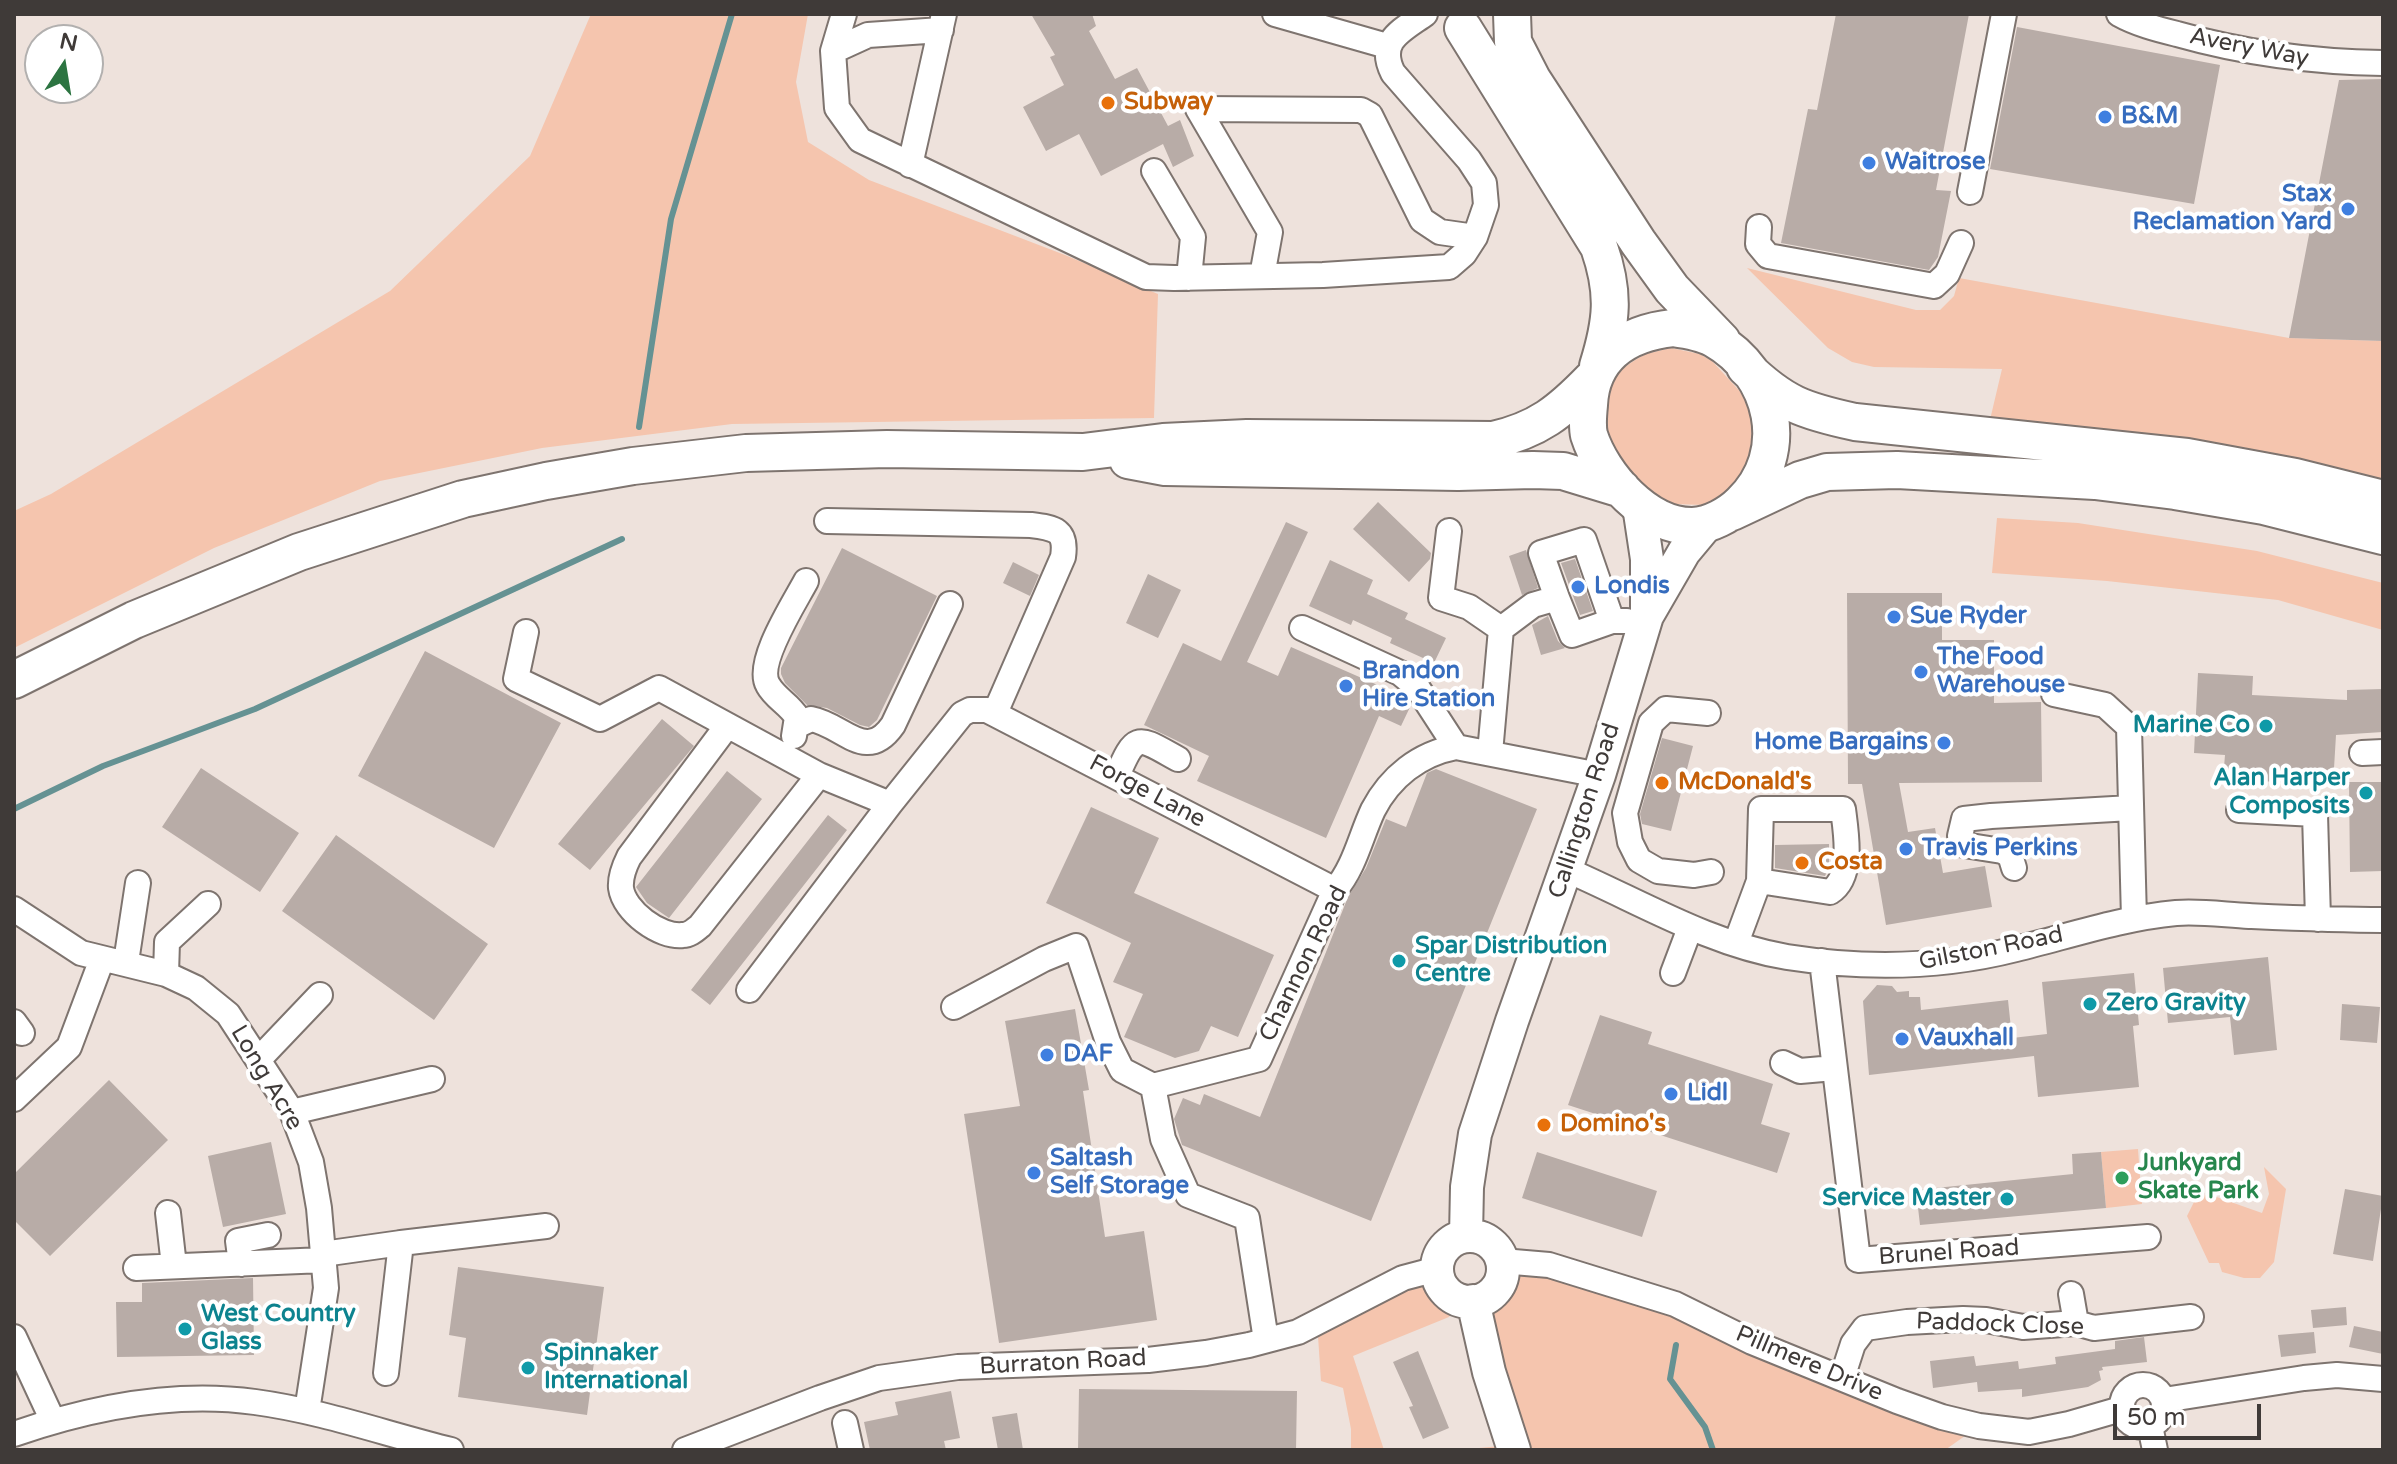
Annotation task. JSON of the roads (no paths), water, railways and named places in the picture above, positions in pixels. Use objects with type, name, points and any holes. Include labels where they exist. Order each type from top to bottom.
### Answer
[{"type":"highway","points":[[1452,21],[1491,26],[1510,14],[1513,42],[1532,79],[1638,242],[1672,289],[1767,388],[1789,403],[1815,413],[1855,422],[2187,457],[2295,477],[2383,499]]},
{"type":"highway","points":[[1452,21],[1599,247],[1611,304],[1608,331],[1595,373],[1589,435],[1602,460],[1630,498]]},
{"type":"highway","points":[[14,680],[134,620],[299,552],[463,499],[546,481],[633,466],[746,453],[887,449],[1083,452],[1163,442],[1247,438],[1493,440],[1513,435],[1554,415],[1626,342],[1656,330],[1673,328],[1712,337],[1737,358],[1761,391],[1770,412],[1773,431],[1765,469],[1756,485],[1720,517]]},
{"type":"highway","points":[[1083,452],[1165,467],[1563,471],[1630,498],[1670,523],[1693,526],[1800,480],[1827,472],[1897,470],[2095,481],[2264,506],[2383,536]]},
{"type":"main road","name":"Callington Road","points":[[1630,498],[1647,559],[1646,619]]},
{"type":"main road","name":"Callington Road","points":[[1466,1236],[1467,1187],[1475,1134],[1599,775],[1646,619],[1684,552],[1720,517]]},
{"type":"main road","points":[[1466,1236],[1487,1240],[1495,1247],[1502,1261],[1503,1274],[1498,1286],[1487,1297],[1473,1301],[1449,1294],[1439,1281],[1437,1269],[1447,1245],[1466,1236]]},
{"type":"main road","points":[[1473,1301],[1489,1372],[1514,1450]]},
{"type":"street","points":[[844,14],[833,51],[837,108],[860,140],[1146,277],[1189,278],[1385,273],[1449,267],[1464,254],[1475,237],[1486,205],[1484,183],[1469,160],[1393,73],[1387,61],[1387,46],[1393,37],[1425,14]]},
{"type":"street","points":[[1275,14],[1387,46]]},
{"type":"street","points":[[1970,192],[2004,14]]},
{"type":"street","name":"Avery Way","points":[[2130,17],[2217,46],[2326,63],[2383,63]]},
{"type":"street","points":[[833,51],[868,35],[943,22],[910,165]]},
{"type":"street","points":[[1262,276],[1270,232],[1198,109],[1361,110],[1370,115],[1422,220],[1440,232],[1475,237]]},
{"type":"street","points":[[1154,171],[1193,237],[1189,278]]},
{"type":"street","points":[[1759,227],[1758,244],[1768,256],[1934,286],[1947,274],[1961,243]]},
{"type":"street","points":[[749,990],[958,719],[970,710],[995,713],[1063,557],[1062,535],[1055,530],[1031,525],[827,521]]},
{"type":"street","points":[[1449,531],[1441,598],[1469,607],[1501,629]]},
{"type":"street","points":[[1612,621],[1584,540],[1541,553],[1572,635],[1612,621],[1646,619]]},
{"type":"street","points":[[798,725],[791,707],[768,686],[764,673],[770,652],[806,581]]},
{"type":"street","points":[[1490,753],[1501,629],[1533,605],[1557,598]]},
{"type":"street","points":[[782,756],[798,725],[806,719],[819,721],[866,743],[881,739],[893,725],[950,604]]},
{"type":"street","points":[[1302,628],[1400,673],[1417,687],[1456,747]]},
{"type":"street","points":[[526,632],[516,679],[600,719],[659,688],[819,775],[890,804]]},
{"type":"street","points":[[2054,694],[2105,705],[2129,727],[2134,919]]},
{"type":"street","points":[[1708,713],[1666,709],[1651,723],[1625,813],[1630,842],[1639,860],[1658,871],[1694,875],[1711,872]]},
{"type":"street","name":"Forge Lane","points":[[995,713],[1335,890]]},
{"type":"street","points":[[727,726],[629,857],[622,873],[620,883],[626,902],[658,929],[681,936],[700,926],[819,775]]},
{"type":"street","points":[[1117,776],[1130,747],[1137,742],[1144,741],[1178,759]]},
{"type":"street","name":"Channon Road","points":[[1153,1086],[1259,1059],[1335,890],[1348,874],[1374,810],[1390,784],[1414,763],[1434,752],[1456,747],[1599,775]]},
{"type":"street","points":[[2014,868],[2010,855],[2002,851],[1964,845],[1960,836],[1964,819],[2131,808]]},
{"type":"street","points":[[1736,943],[1759,881],[1761,809],[1843,809],[1847,844],[1845,867],[1838,888],[1830,892],[1759,881]]},
{"type":"street","points":[[2239,810],[2315,814],[2318,919]]},
{"type":"street","name":"Gilston Road","points":[[1567,870],[1630,897],[1690,928],[1736,943],[1784,956],[1893,967],[2014,950],[2134,919],[2180,912],[2383,920]]},
{"type":"street","points":[[14,1099],[69,1047],[114,961],[138,883]]},
{"type":"street","points":[[166,974],[167,942],[208,904]]},
{"type":"street","name":"Long Acre","points":[[19,921],[81,953],[166,974],[196,988],[228,1014],[292,1112],[311,1162],[319,1208],[326,1288],[307,1411]]},
{"type":"street","points":[[1673,973],[1690,928]]},
{"type":"street","points":[[954,1007],[1044,959],[1076,946],[1108,1042],[1122,1070],[1153,1086],[1163,1139],[1188,1195],[1247,1218],[1266,1340]]},
{"type":"street","name":"Brunel Road","points":[[1822,961],[1858,1260],[2148,1237]]},
{"type":"street","points":[[259,1059],[320,995]]},
{"type":"street","points":[[1783,1063],[1800,1071],[1834,1068]]},
{"type":"street","points":[[292,1112],[432,1079]]},
{"type":"street","points":[[168,1213],[174,1266]]},
{"type":"street","points":[[136,1268],[324,1257],[401,1243],[546,1226]]},
{"type":"street","points":[[241,1264],[238,1241],[268,1235]]},
{"type":"street","points":[[386,1373],[401,1243]]},
{"type":"street","name":"Pillmere Drive","points":[[1502,1261],[1549,1265],[1675,1304],[1752,1342],[1942,1417],[1979,1426],[2029,1432],[2069,1424],[2121,1409],[2127,1391],[2139,1385],[2154,1387],[2164,1400],[2304,1378],[2337,1375],[2383,1379]]},
{"type":"street","name":"Burraton Road","points":[[685,1450],[725,1444],[820,1398],[879,1378],[958,1367],[1148,1360],[1206,1353],[1266,1340],[1298,1332],[1406,1276],[1437,1269]]},
{"type":"street","points":[[2071,1294],[2076,1323]]},
{"type":"street","name":"Paddock Close","points":[[1842,1378],[1853,1344],[1865,1328],[1963,1319],[2023,1327],[2076,1323],[2094,1328],[2191,1317]]},
{"type":"street","points":[[14,1337],[53,1421]]},
{"type":"street","points":[[14,1434],[53,1421],[118,1407],[187,1398],[253,1402],[307,1411],[412,1445],[451,1450]]},
{"type":"street","points":[[2121,1409],[2129,1423],[2153,1438],[2162,1416],[2164,1400]]},
{"type":"street","points":[[845,1423],[851,1450]]},
{"type":"waterway","points":[[639,427],[671,219],[732,14]]},
{"type":"waterway","points":[[14,809],[103,766],[255,709],[622,539]]},
{"type":"waterway","points":[[1676,1345],[1670,1379],[1705,1427],[1713,1450]]},
{"type":"place","name":"Subway","points":[[1108,103]]},
{"type":"place","name":"B&M","points":[[2105,117]]},
{"type":"place","name":"Waitrose","points":[[1869,163]]},
{"type":"place","name":"Stax Reclamation Yard","points":[[2348,209]]},
{"type":"place","name":"Londis","points":[[1578,587]]},
{"type":"place","name":"Sue Ryder","points":[[1894,617]]},
{"type":"place","name":"The Food Warehouse","points":[[1921,672]]},
{"type":"place","name":"Brandon Hire Station","points":[[1346,686]]},
{"type":"place","name":"Marine Co","points":[[2266,726]]},
{"type":"place","name":"Home Bargains","points":[[1944,743]]},
{"type":"place","name":"McDonald's","points":[[1662,783]]},
{"type":"place","name":"Alan Harper Composits","points":[[2366,793]]},
{"type":"place","name":"Travis Perkins","points":[[1906,849]]},
{"type":"place","name":"Costa","points":[[1802,863]]},
{"type":"place","name":"Spar Distribution Centre","points":[[1399,961]]},
{"type":"place","name":"Zero Gravity","points":[[2090,1004]]},
{"type":"place","name":"Vauxhall","points":[[1902,1039]]},
{"type":"place","name":"DAF","points":[[1047,1055]]},
{"type":"place","name":"Lidl","points":[[1671,1094]]},
{"type":"place","name":"Domino's","points":[[1544,1125]]},
{"type":"place","name":"Saltash Self Storage","points":[[1034,1173]]},
{"type":"place","name":"Junkyard Skate Park","points":[[2122,1178]]},
{"type":"place","name":"Service Master","points":[[2007,1199]]},
{"type":"place","name":"West Country Glass","points":[[185,1329]]},
{"type":"place","name":"Spinnaker International","points":[[528,1368]]}]
